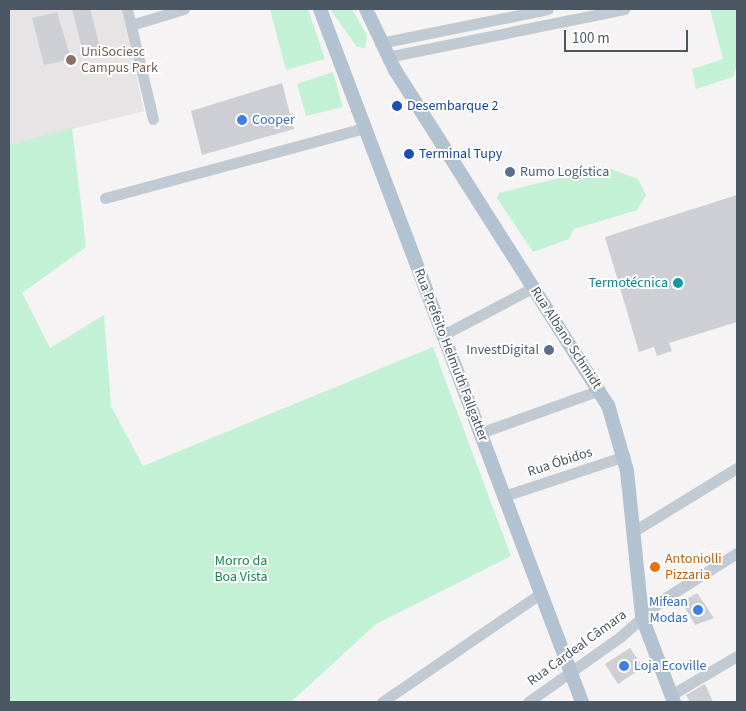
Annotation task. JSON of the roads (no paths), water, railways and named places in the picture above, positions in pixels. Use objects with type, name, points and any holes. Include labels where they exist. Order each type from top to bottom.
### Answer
[{"type":"main road","name":"Rua Prefeito Helmuth Fallgatter","points":[[320,9],[582,702]]},
{"type":"main road","name":"Rua Albano Schmidt","points":[[366,9],[387,57],[600,390],[625,456],[642,617],[672,699]]},
{"type":"street","points":[[127,9],[153,119]]},
{"type":"street","points":[[130,25],[184,9]]},
{"type":"street","points":[[380,43],[548,9]]},
{"type":"street","points":[[387,57],[603,11],[624,9]]},
{"type":"street","points":[[105,198],[365,128]]},
{"type":"street","points":[[443,335],[534,287]]},
{"type":"street","points":[[480,433],[600,390]]},
{"type":"street","name":"Rua Óbidos","points":[[504,496],[625,456]]},
{"type":"street","points":[[634,531],[737,468]]},
{"type":"street","name":"Rua Cardeal Câmara","points":[[528,702],[571,672],[662,600],[737,553]]},
{"type":"street","points":[[382,702],[540,593]]},
{"type":"street","points":[[672,699],[737,656]]},
{"type":"place","name":"UniSociesc Campus Park","points":[[71,60]]},
{"type":"place","name":"Desembarque 2","points":[[397,106]]},
{"type":"place","name":"Cooper","points":[[242,120]]},
{"type":"place","name":"Terminal Tupy","points":[[409,154]]},
{"type":"place","name":"Rumo Logística","points":[[510,172]]},
{"type":"place","name":"Termotécnica","points":[[678,283]]},
{"type":"place","name":"InvestDigital","points":[[549,350]]},
{"type":"place","name":"Antoniolli Pizzaria","points":[[655,567]]},
{"type":"place","name":"Mifean Modas","points":[[698,610]]},
{"type":"place","name":"Loja Ecoville","points":[[624,666]]},
{"type":"park label","name":"Morro da Boa Vista","points":[[241,570]]}]
